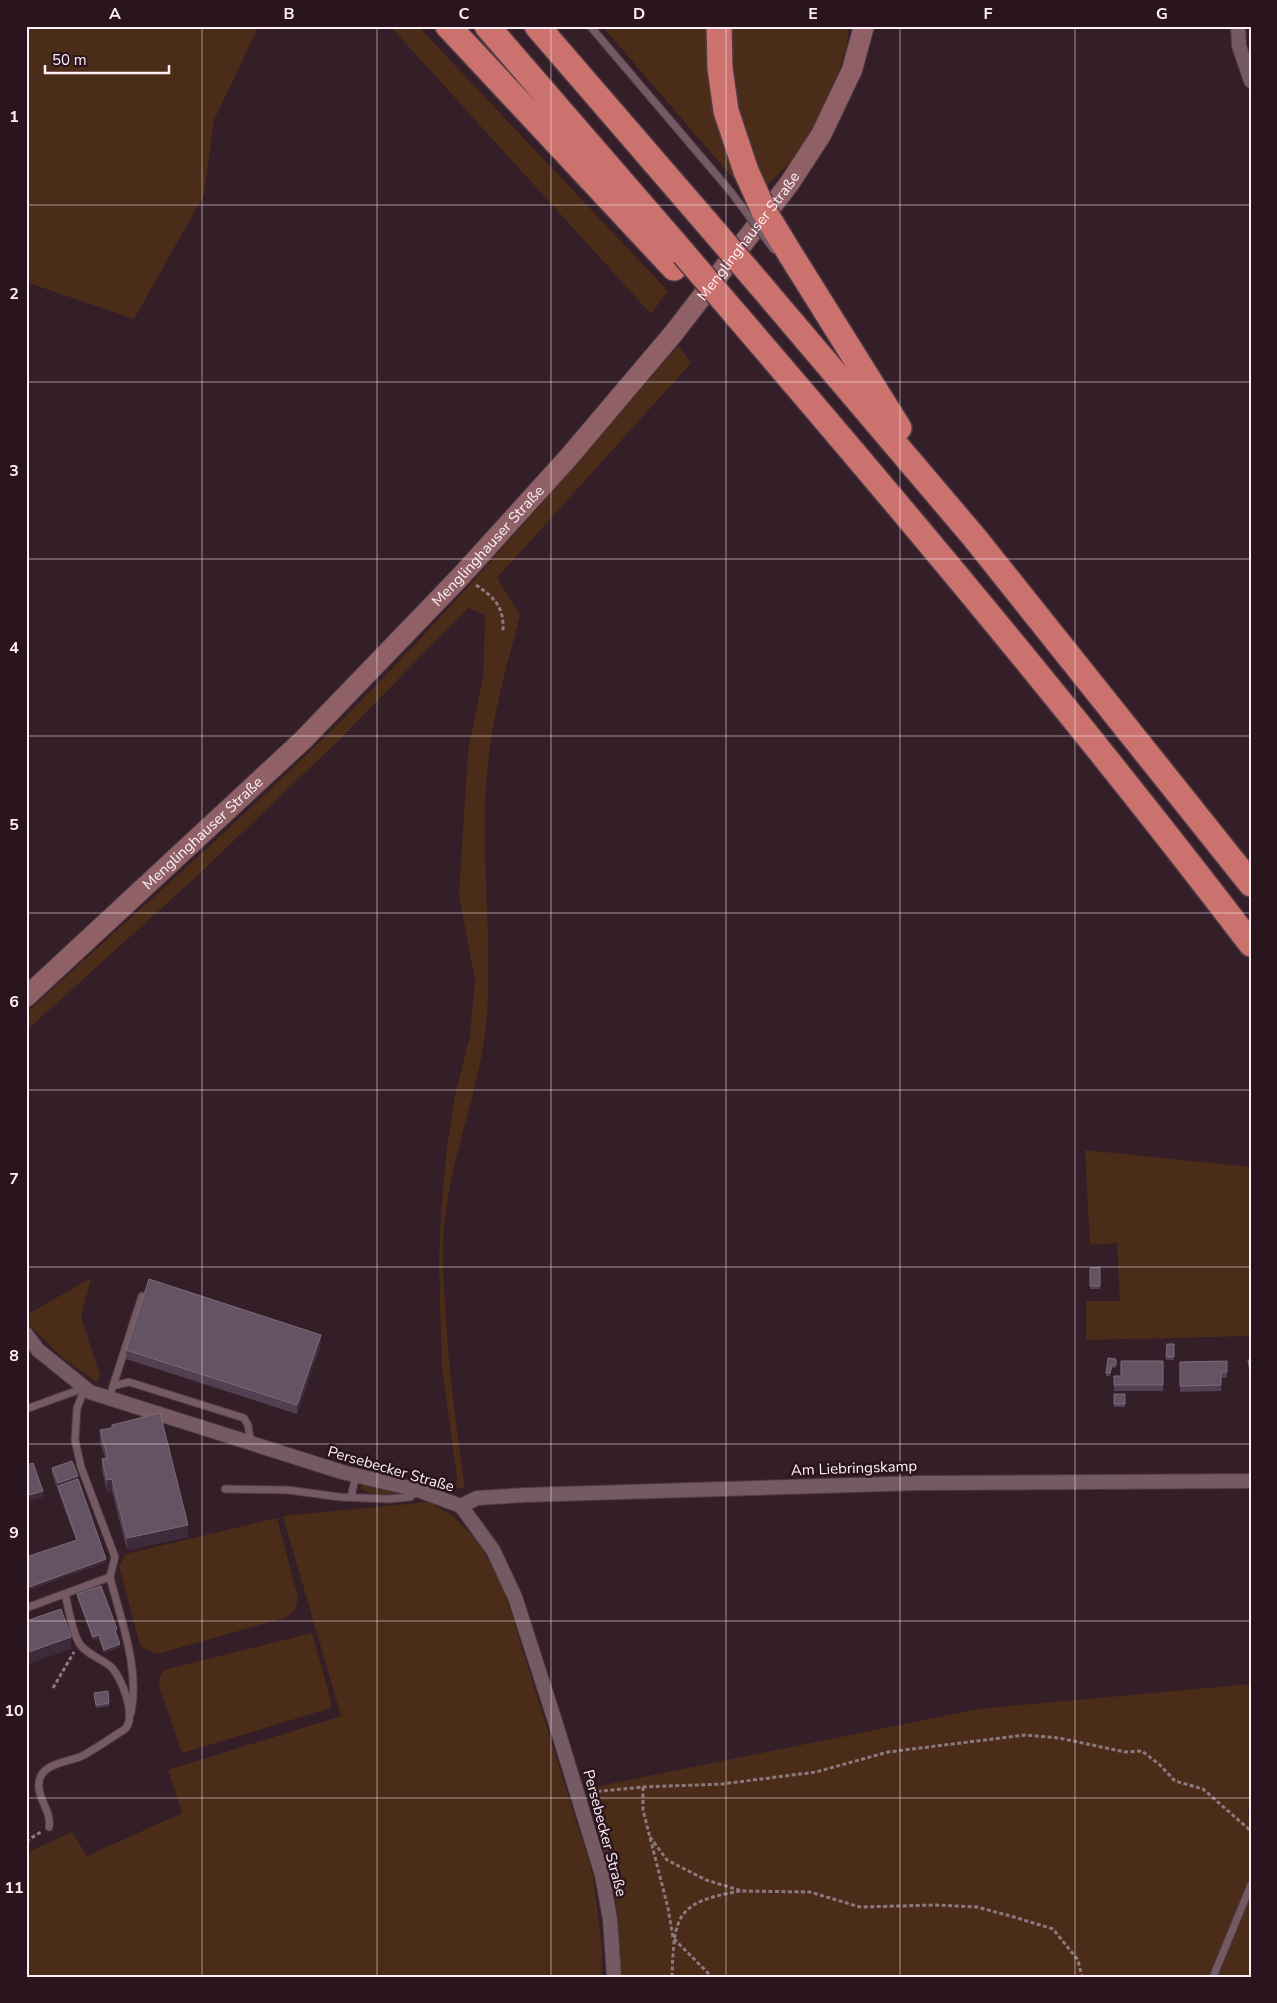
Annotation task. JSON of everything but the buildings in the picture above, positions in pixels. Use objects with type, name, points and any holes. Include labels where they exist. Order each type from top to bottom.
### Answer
[{"type":"highway","points":[[448,26],[754,336],[969,591],[1184,857],[1251,944]]},
{"type":"highway","points":[[488,26],[679,261]]},
{"type":"highway","points":[[537,26],[974,537],[1251,884]]},
{"type":"highway","points":[[719,26],[720,68],[726,111],[746,171],[785,256],[974,537]]},
{"type":"street","name":"Menglinghauser Straße","points":[[26,997],[303,740],[462,575],[592,430],[672,334],[789,184],[821,135],[852,70],[864,26]]},
{"type":"street","points":[[1238,26],[1238,46],[1251,81]]},
{"type":"street","name":"Persebecker Straße","points":[[26,1334],[38,1350],[90,1392],[111,1392],[251,1444],[356,1476],[418,1490],[461,1506],[493,1550],[515,1598],[578,1793],[602,1875],[610,1920],[614,1977]]},
{"type":"street","name":"Am Liebringskamp","points":[[461,1506],[478,1498],[526,1495],[920,1483],[1251,1481]]},
{"type":"lane","points":[[590,26],[785,256]]},
{"type":"lane","points":[[804,291],[864,376]]},
{"type":"lane","points":[[111,1392],[142,1296]]},
{"type":"lane","points":[[111,1392],[129,1382],[244,1418],[248,1425],[251,1444]]},
{"type":"lane","points":[[26,1409],[85,1388]]},
{"type":"lane","points":[[49,1827],[51,1819],[41,1797],[38,1782],[44,1772],[62,1761],[80,1757],[126,1730],[130,1725],[134,1698],[134,1668],[110,1577],[115,1557],[81,1467],[75,1440],[77,1408],[85,1388]]},
{"type":"lane","points":[[351,1497],[356,1476]]},
{"type":"lane","points":[[225,1489],[288,1490],[388,1499],[410,1497],[418,1490]]},
{"type":"lane","points":[[26,1608],[110,1577]]},
{"type":"lane","points":[[65,1594],[79,1642],[87,1652],[111,1667],[120,1679],[131,1714]]},
{"type":"lane","points":[[1214,1977],[1251,1885]]},
{"type":"path","points":[[462,575],[496,603],[504,616],[503,631]]},
{"type":"path","points":[[53,1688],[79,1642]]},
{"type":"path","points":[[578,1793],[643,1787],[722,1784],[816,1772],[888,1752],[1024,1735],[1059,1738],[1124,1752],[1142,1751],[1160,1765],[1175,1781],[1203,1789],[1251,1831]]},
{"type":"path","points":[[643,1787],[643,1810],[674,1938],[712,1977]]},
{"type":"path","points":[[26,1841],[49,1827]]},
{"type":"path","points":[[650,1837],[667,1860],[706,1880],[742,1891]]},
{"type":"path","points":[[672,1977],[674,1938],[679,1918],[699,1901],[742,1891],[810,1892],[860,1907],[936,1905],[977,1907],[1014,1916],[1053,1930],[1078,1960],[1082,1977]]},
{"type":"shaded area","points":[[26,26],[259,26],[214,120],[204,195],[134,319],[26,282]]},
{"type":"shaded area","points":[[390,26],[418,26],[668,291],[651,314]]},
{"type":"shaded area","points":[[602,26],[708,26],[743,190]]},
{"type":"shaded area","points":[[731,26],[849,26],[846,51],[830,96],[796,157],[767,185],[745,135],[734,75]]},
{"type":"shaded area","points":[[678,346],[691,363],[497,578],[520,615],[495,719],[486,786],[485,851],[488,982],[484,1040],[480,1064],[450,1185],[443,1233],[443,1269],[448,1350],[465,1488],[456,1488],[457,1477],[442,1368],[439,1266],[441,1211],[447,1148],[455,1095],[470,1036],[475,980],[459,895],[468,750],[483,677],[485,615],[468,608],[338,741],[198,875],[26,1031],[26,1013],[296,765],[382,679],[495,556]]},
{"type":"shaded area","points":[[1085,1150],[1251,1167],[1251,1336],[1086,1340],[1086,1301],[1120,1301],[1117,1243],[1090,1245]]},
{"type":"shaded area","points":[[91,1278],[81,1317],[100,1375],[97,1382],[65,1360],[26,1322],[26,1315]]},
{"type":"shaded area","points":[[362,1484],[402,1494],[375,1495],[361,1489]]},
{"type":"shaded area","points":[[429,1502],[453,1516],[478,1541],[504,1590],[593,1875],[602,1948],[602,1977],[26,1977],[26,1853],[72,1832],[87,1856],[182,1813],[168,1770],[341,1716],[283,1516]]},
{"type":"shaded area","points":[[277,1518],[298,1598],[295,1610],[284,1618],[157,1654],[140,1645],[119,1566],[126,1554]]},
{"type":"shaded area","points":[[312,1633],[331,1708],[182,1753],[159,1686],[160,1677],[164,1670]]},
{"type":"shaded area","points":[[1251,1684],[1251,1787],[1248,1814],[1251,1826],[1251,1977],[620,1977],[618,1914],[604,1851],[594,1787],[978,1709]]}]
